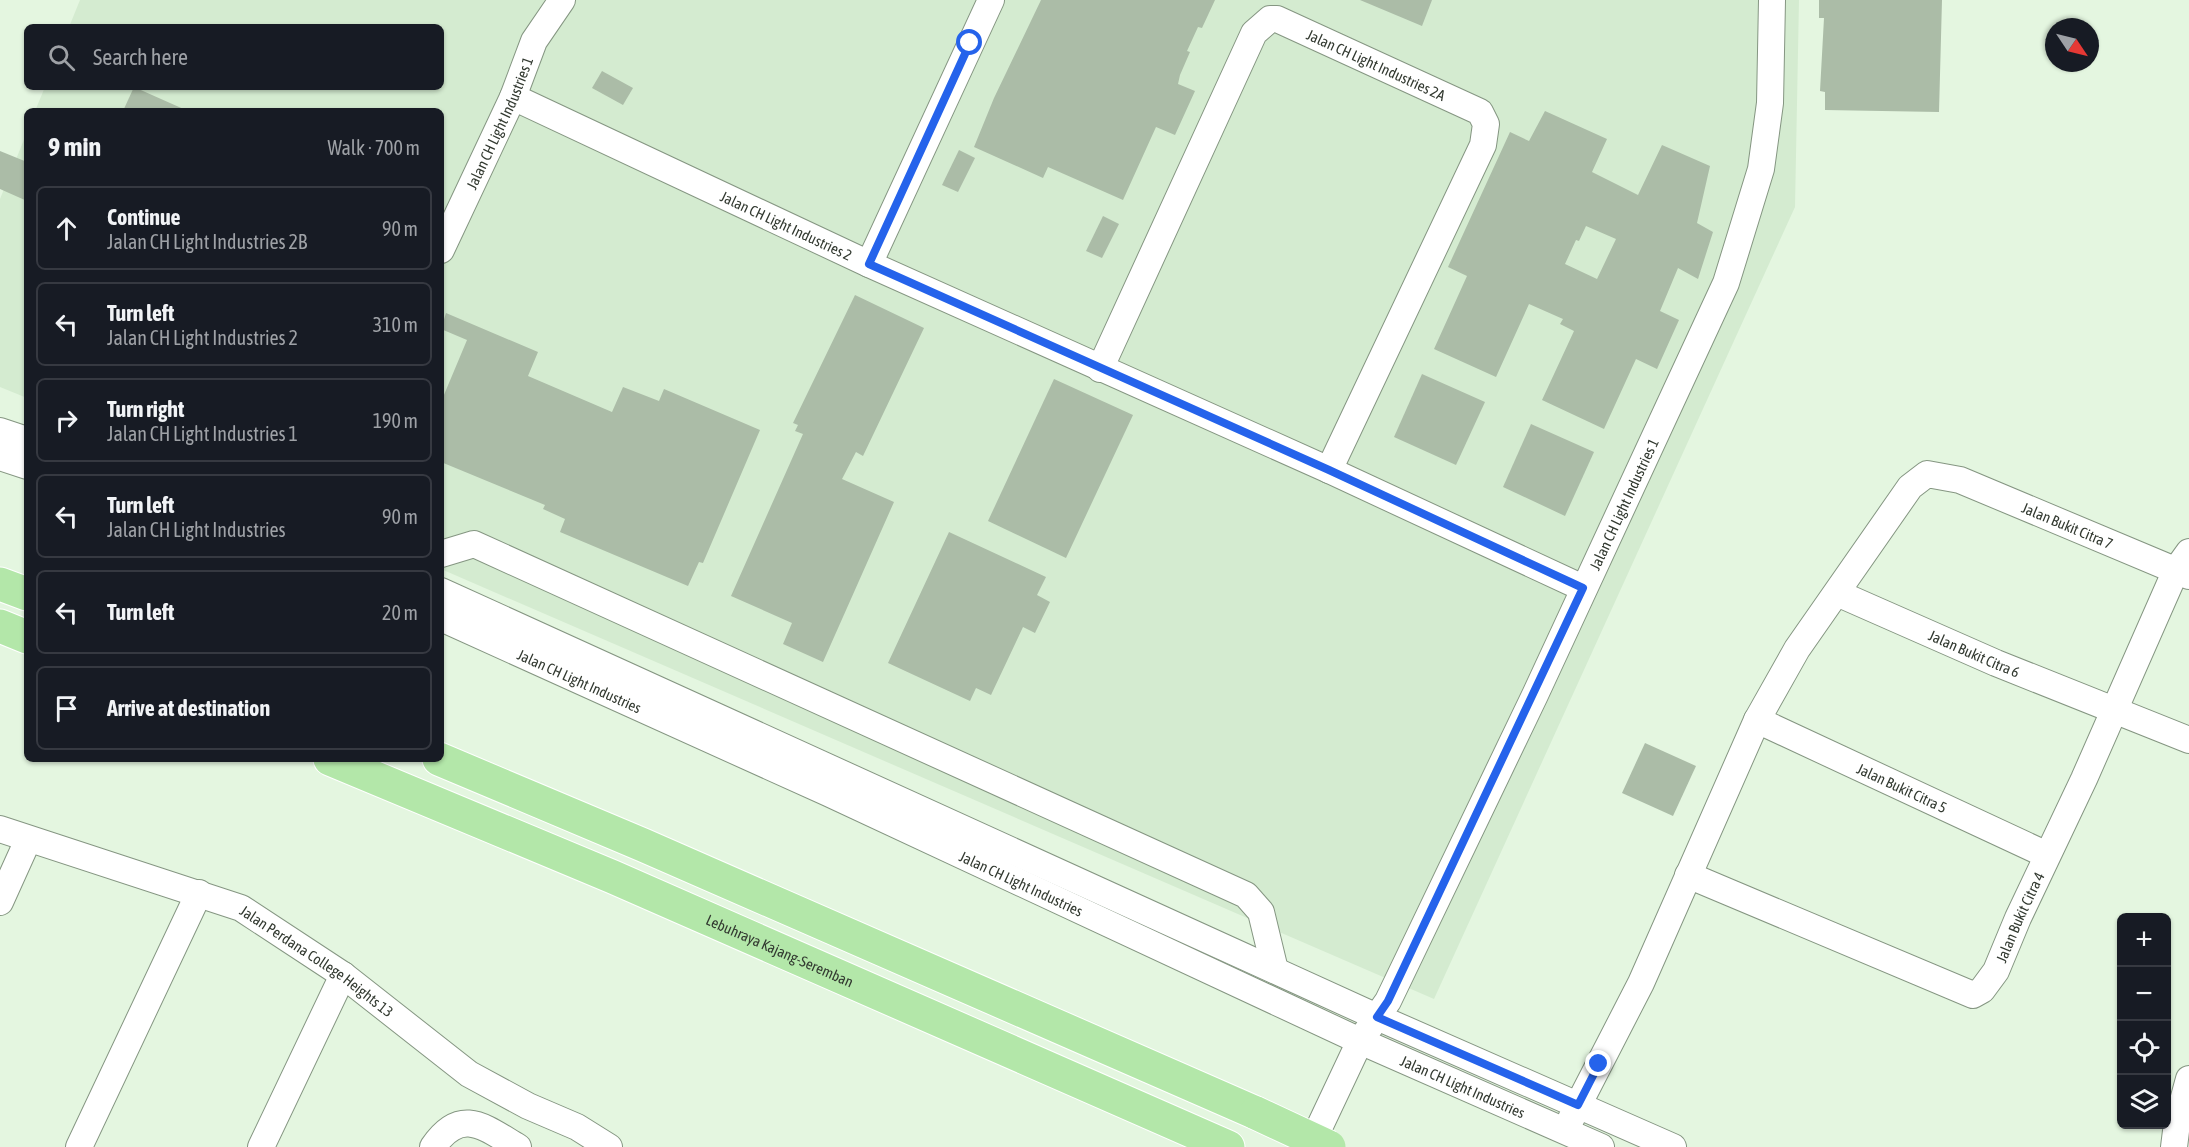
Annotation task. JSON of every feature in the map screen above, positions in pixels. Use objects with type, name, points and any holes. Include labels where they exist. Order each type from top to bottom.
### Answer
[{"type":"highway","points":[[0,584],[24,593]]},
{"type":"highway","points":[[0,626],[24,636]]},
{"type":"highway","points":[[444,761],[633,840],[1329,1147]]},
{"type":"highway","name":"Lebuhraya Kajang-Seremban","points":[[337,762],[613,877],[1228,1147]]},
{"type":"street","name":"Jalan CH Light Industries 1","points":[[444,244],[513,97],[534,41],[562,0]]},
{"type":"street","points":[[869,264],[991,0]]},
{"type":"street","name":"Jalan CH Light Industries 1","points":[[1310,1147],[1360,1041],[1388,1001],[1524,717],[1726,283],[1761,169],[1770,104],[1772,0]]},
{"type":"street","name":"Jalan CH Light Industries 2A","points":[[1100,369],[1254,33],[1270,19],[1277,18],[1480,112],[1486,124],[1483,145],[1329,470]]},
{"type":"street","name":"Jalan CH Light Industries 2","points":[[513,97],[869,264],[1329,470],[1583,588]]},
{"type":"street","points":[[0,431],[24,439]]},
{"type":"street","points":[[0,458],[24,465]]},
{"type":"street","name":"Jalan Bukit Citra 7","points":[[1565,1131],[1641,983],[1757,720],[1797,649],[1910,487],[1927,474],[1960,480],[2185,566]]},
{"type":"street","points":[[444,553],[474,544],[1246,895],[1261,912],[1275,970]]},
{"type":"street","name":"Jalan Bukit Citra 4","points":[[1688,875],[1973,994],[1982,990],[1996,971],[2115,708],[2185,566]]},
{"type":"street","name":"Jalan CH Light Industries","points":[[444,592],[1377,1017],[1673,1147]]},
{"type":"street","name":"Jalan Bukit Citra 6","points":[[1838,593],[1996,663],[2115,708],[2189,740]]},
{"type":"street","name":"Jalan CH Light Industries","points":[[444,619],[850,803],[1360,1041],[1601,1147]]},
{"type":"street","name":"Jalan Bukit Citra 5","points":[[1757,720],[2048,855]]},
{"type":"street","name":"Jalan Perdana College Heights 13","points":[[0,829],[241,908],[343,975],[469,1074],[528,1106],[578,1127],[609,1147]]},
{"type":"street","points":[[0,902],[28,840]]},
{"type":"street","points":[[79,1147],[199,893]]},
{"type":"street","points":[[261,1147],[343,975]]},
{"type":"street","points":[[2174,1147],[2188,1086]]},
{"type":"street","points":[[433,1147],[444,1130],[462,1124],[479,1125],[518,1147]]},
{"type":"shaded area","points":[[80,0],[1799,0],[1795,207],[1434,999],[444,570],[444,108],[36,108],[44,90],[444,90],[444,24],[70,24]]},
{"type":"shaded area","points":[[24,139],[24,397],[0,387],[0,199]]},
{"type":"building","points":[[1041,0],[1215,0],[1202,28],[1198,27],[1187,51],[1190,52],[1178,84],[1195,91],[1175,135],[1156,127],[1123,200],[1048,167],[1043,178],[974,147],[994,98]]},
{"type":"building","points":[[1360,0],[1432,0],[1422,26]]},
{"type":"building","points":[[1819,0],[1942,0],[1939,112],[1825,110],[1825,92],[1820,91],[1824,18],[1819,18]]},
{"type":"building","points":[[602,71],[633,88],[623,105],[592,88]]},
{"type":"building","points":[[133,90],[141,90],[181,108],[124,108]]},
{"type":"building","points":[[1545,111],[1607,139],[1592,172],[1638,195],[1662,145],[1710,166],[1697,223],[1713,232],[1698,279],[1678,268],[1660,311],[1679,320],[1657,369],[1636,359],[1604,429],[1542,400],[1574,331],[1560,324],[1563,319],[1529,304],[1496,377],[1434,349],[1467,276],[1448,267],[1510,132],[1529,141]],"holes":[[[1586,226],[1616,239],[1597,279],[1565,264],[1576,240],[1579,241]]]},
{"type":"building","points":[[959,150],[975,158],[958,192],[942,185]]},
{"type":"building","points":[[0,151],[24,161],[24,200],[0,189]]},
{"type":"building","points":[[1103,216],[1119,224],[1102,258],[1086,251]]},
{"type":"building","points":[[855,295],[924,328],[863,456],[856,452],[842,479],[894,502],[823,662],[783,644],[792,623],[731,596],[803,434],[795,431],[798,425],[793,423]]},
{"type":"building","points":[[446,313],[538,352],[528,376],[612,412],[623,387],[659,401],[664,389],[760,430],[703,563],[699,562],[688,586],[560,532],[565,519],[543,509],[545,505],[444,463],[444,395],[467,340],[444,330]]},
{"type":"building","points":[[1422,374],[1485,402],[1456,465],[1394,437]]},
{"type":"building","points":[[1054,379],[1133,415],[1066,558],[988,521]]},
{"type":"building","points":[[1531,424],[1594,452],[1565,516],[1503,487]]},
{"type":"building","points":[[949,532],[1046,577],[1037,595],[1050,602],[1035,633],[1023,627],[991,695],[976,688],[970,701],[888,663]]},
{"type":"building","points":[[1645,743],[1696,766],[1673,816],[1622,793]]},
{"type":"route","points":[[970,43],[869,264],[1329,470],[1583,588],[1388,1001],[1377,1017],[1578,1105],[1599,1064]]}]
